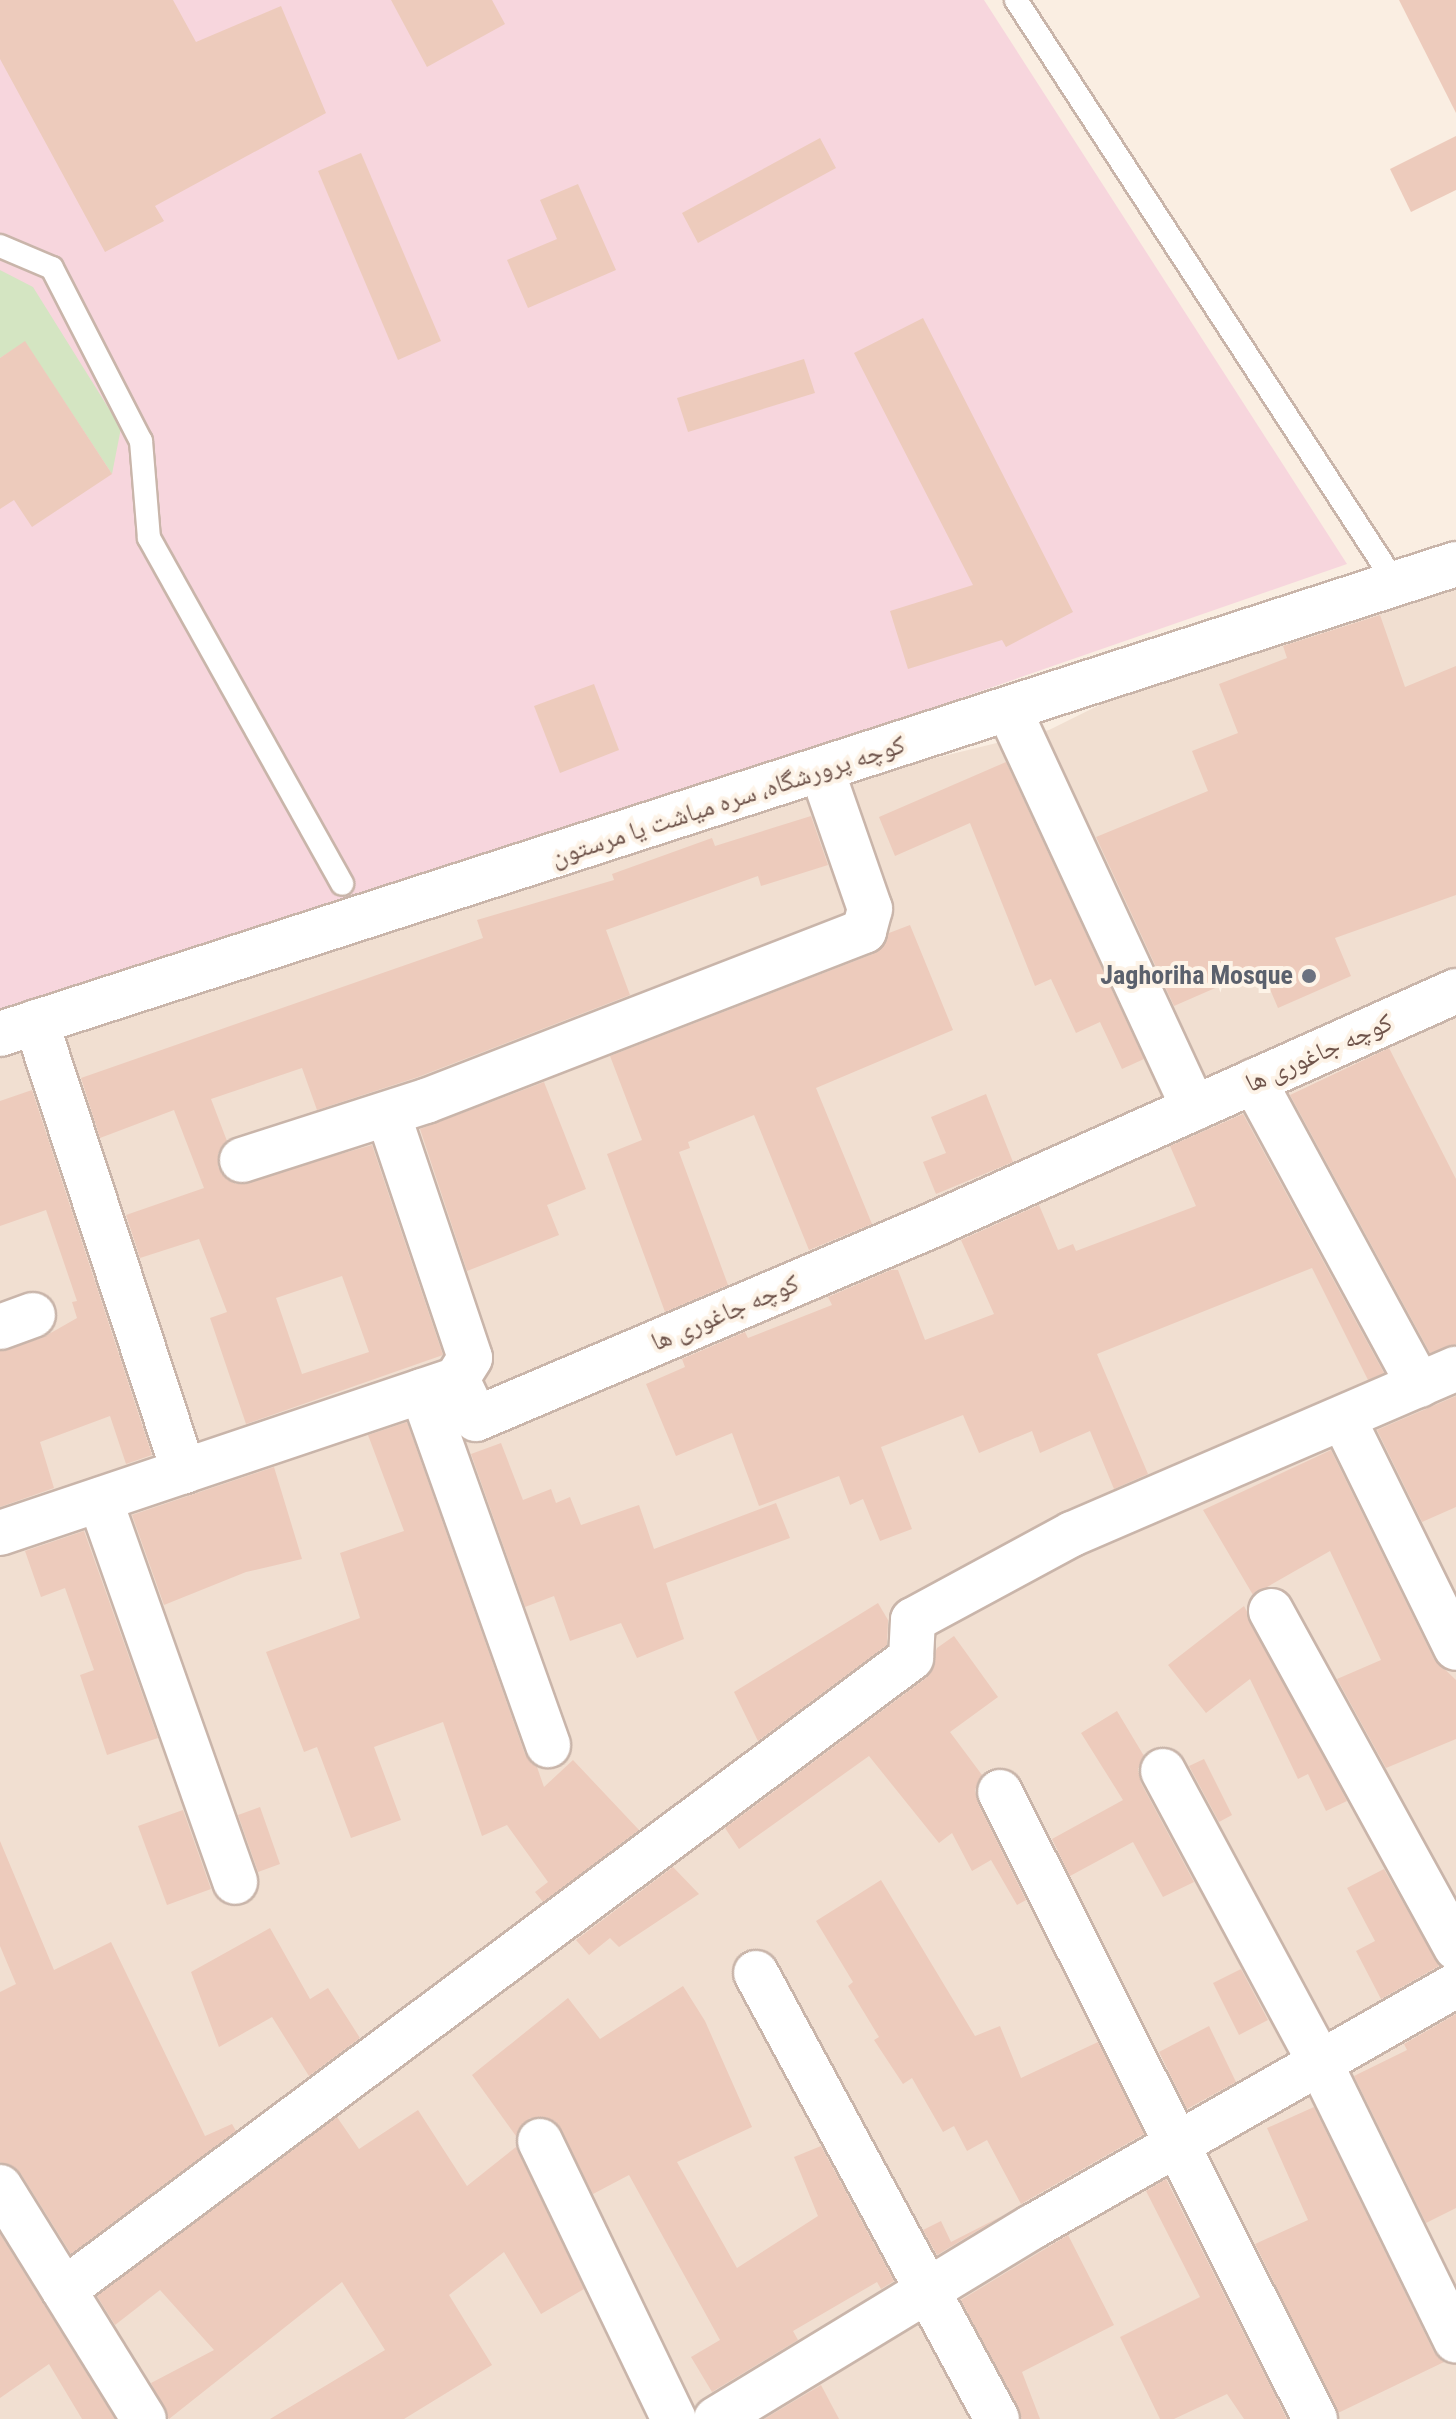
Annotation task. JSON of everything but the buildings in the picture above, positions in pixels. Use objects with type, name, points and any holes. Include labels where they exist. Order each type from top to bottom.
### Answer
[{"type":"street","name":"کوچه پرورشگاه، سره میاشت یا مرستون","points":[[18,1028],[1456,564]]},
{"type":"street","points":[[1009,710],[1194,1108]]},
{"type":"street","points":[[242,1160],[388,1114],[864,931],[870,909],[822,771]]},
{"type":"street","name":"کوچه جاغوری ها","points":[[440,1385],[476,1419],[1456,991]]},
{"type":"street","points":[[18,1028],[184,1471]]},
{"type":"street","points":[[64,2290],[911,1658],[913,1620],[1072,1534],[1438,1377],[1254,1081]]},
{"type":"street","points":[[0,1533],[440,1385],[470,1358],[388,1114]]},
{"type":"street","points":[[440,1385],[548,1745]]},
{"type":"street","points":[[1343,1418],[1456,1648]]},
{"type":"street","points":[[100,1500],[235,1882]]},
{"type":"street","points":[[1271,1611],[1456,1948]]},
{"type":"street","points":[[1163,1771],[1320,2063],[1456,2341]]},
{"type":"street","points":[[1000,1792],[1315,2419]]},
{"type":"street","points":[[756,1973],[931,2289],[997,2419]]},
{"type":"street","points":[[716,2419],[1175,2145],[1456,1985]]},
{"type":"street","points":[[540,2141],[674,2419]]},
{"type":"street","points":[[0,2187],[144,2419]]},
{"type":"lane","points":[[1016,0],[1396,584]]},
{"type":"lane","points":[[0,246],[52,268],[141,441],[149,538],[342,884]]},
{"type":"shaded area","points":[[0,0],[984,0],[1347,564],[350,910],[0,1014]]},
{"type":"shaded area","points":[[1456,577],[1456,2419],[0,2419],[0,1056],[251,965],[745,805],[1049,730],[1279,616]]},
{"type":"green space","points":[[0,270],[33,287],[121,428],[112,474],[25,342],[0,358]]},
{"type":"place","name":"Jaghoriha Mosque","points":[[1309,976]]}]
